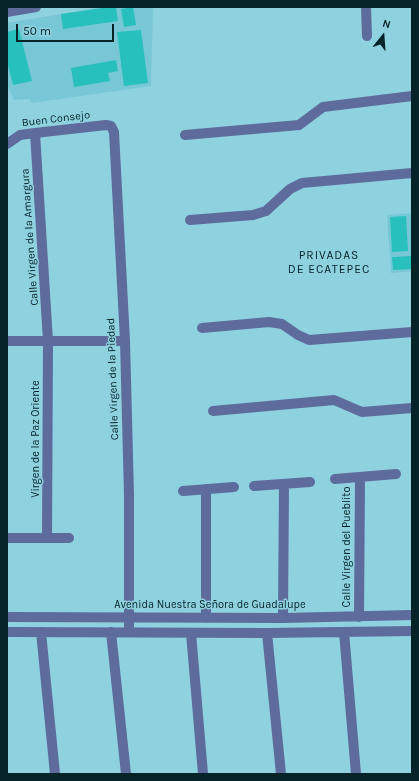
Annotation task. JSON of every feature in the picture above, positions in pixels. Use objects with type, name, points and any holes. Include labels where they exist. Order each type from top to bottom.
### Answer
[{"type":"street","points":[[7,11],[36,7]]},
{"type":"street","points":[[366,7],[367,36]]},
{"type":"street","points":[[185,135],[299,125],[323,107],[412,96]]},
{"type":"street","name":"Buen Consejo","points":[[7,144],[20,135],[106,125],[111,126]]},
{"type":"street","name":"Calle Virgen de la Piedad","points":[[111,126],[114,132],[125,341],[129,494],[129,632]]},
{"type":"street","name":"Calle Virgen de la Amargura","points":[[35,133],[48,341]]},
{"type":"street","points":[[190,220],[253,215],[266,211],[290,189],[302,183],[412,173]]},
{"type":"street","points":[[202,328],[269,322],[282,324],[298,336],[309,340],[412,332]]},
{"type":"street","points":[[7,341],[125,341]]},
{"type":"street","name":"Virgen de la Paz Oriente","points":[[48,341],[48,538]]},
{"type":"street","points":[[213,411],[334,400],[362,412],[412,408]]},
{"type":"street","name":"Calle Virgen del Pueblito","points":[[335,479],[396,474]]},
{"type":"street","name":"Calle Virgen del Pueblito","points":[[359,617],[360,477]]},
{"type":"street","points":[[254,486],[310,482]]},
{"type":"street","points":[[283,618],[284,484]]},
{"type":"street","points":[[183,491],[234,486]]},
{"type":"street","points":[[206,489],[206,618]]},
{"type":"street","points":[[7,538],[69,538]]},
{"type":"street","name":"Avenida Nuestra Señora de Guadalupe","points":[[7,617],[283,618],[412,615]]},
{"type":"street","points":[[7,632],[267,633],[412,631]]},
{"type":"street","points":[[41,632],[55,774]]},
{"type":"street","points":[[111,632],[126,774]]},
{"type":"street","points":[[344,632],[356,774]]},
{"type":"street","points":[[191,633],[203,774]]},
{"type":"street","points":[[267,633],[281,774]]},
{"type":"shaded area","points":[[104,7],[153,7],[151,86],[32,103],[29,99],[14,100],[7,85],[7,23]]},
{"type":"shaded area","points":[[412,213],[412,271],[391,273],[387,215]]},
{"type":"building","points":[[116,7],[118,21],[63,29],[61,14]]},
{"type":"building","points":[[133,7],[136,25],[124,27],[121,9]]},
{"type":"building","points":[[19,29],[32,81],[13,85],[7,61],[7,32]]},
{"type":"building","points":[[141,30],[148,83],[124,86],[117,32]]},
{"type":"building","points":[[116,60],[118,71],[108,73],[110,81],[74,87],[71,68]]},
{"type":"building","points":[[406,216],[408,251],[392,252],[390,217]]},
{"type":"building","points":[[412,256],[412,269],[393,270],[392,257]]},
{"type":"district","name":"PRIVADAS DE ECATEPEC","points":[[329,263]]}]
